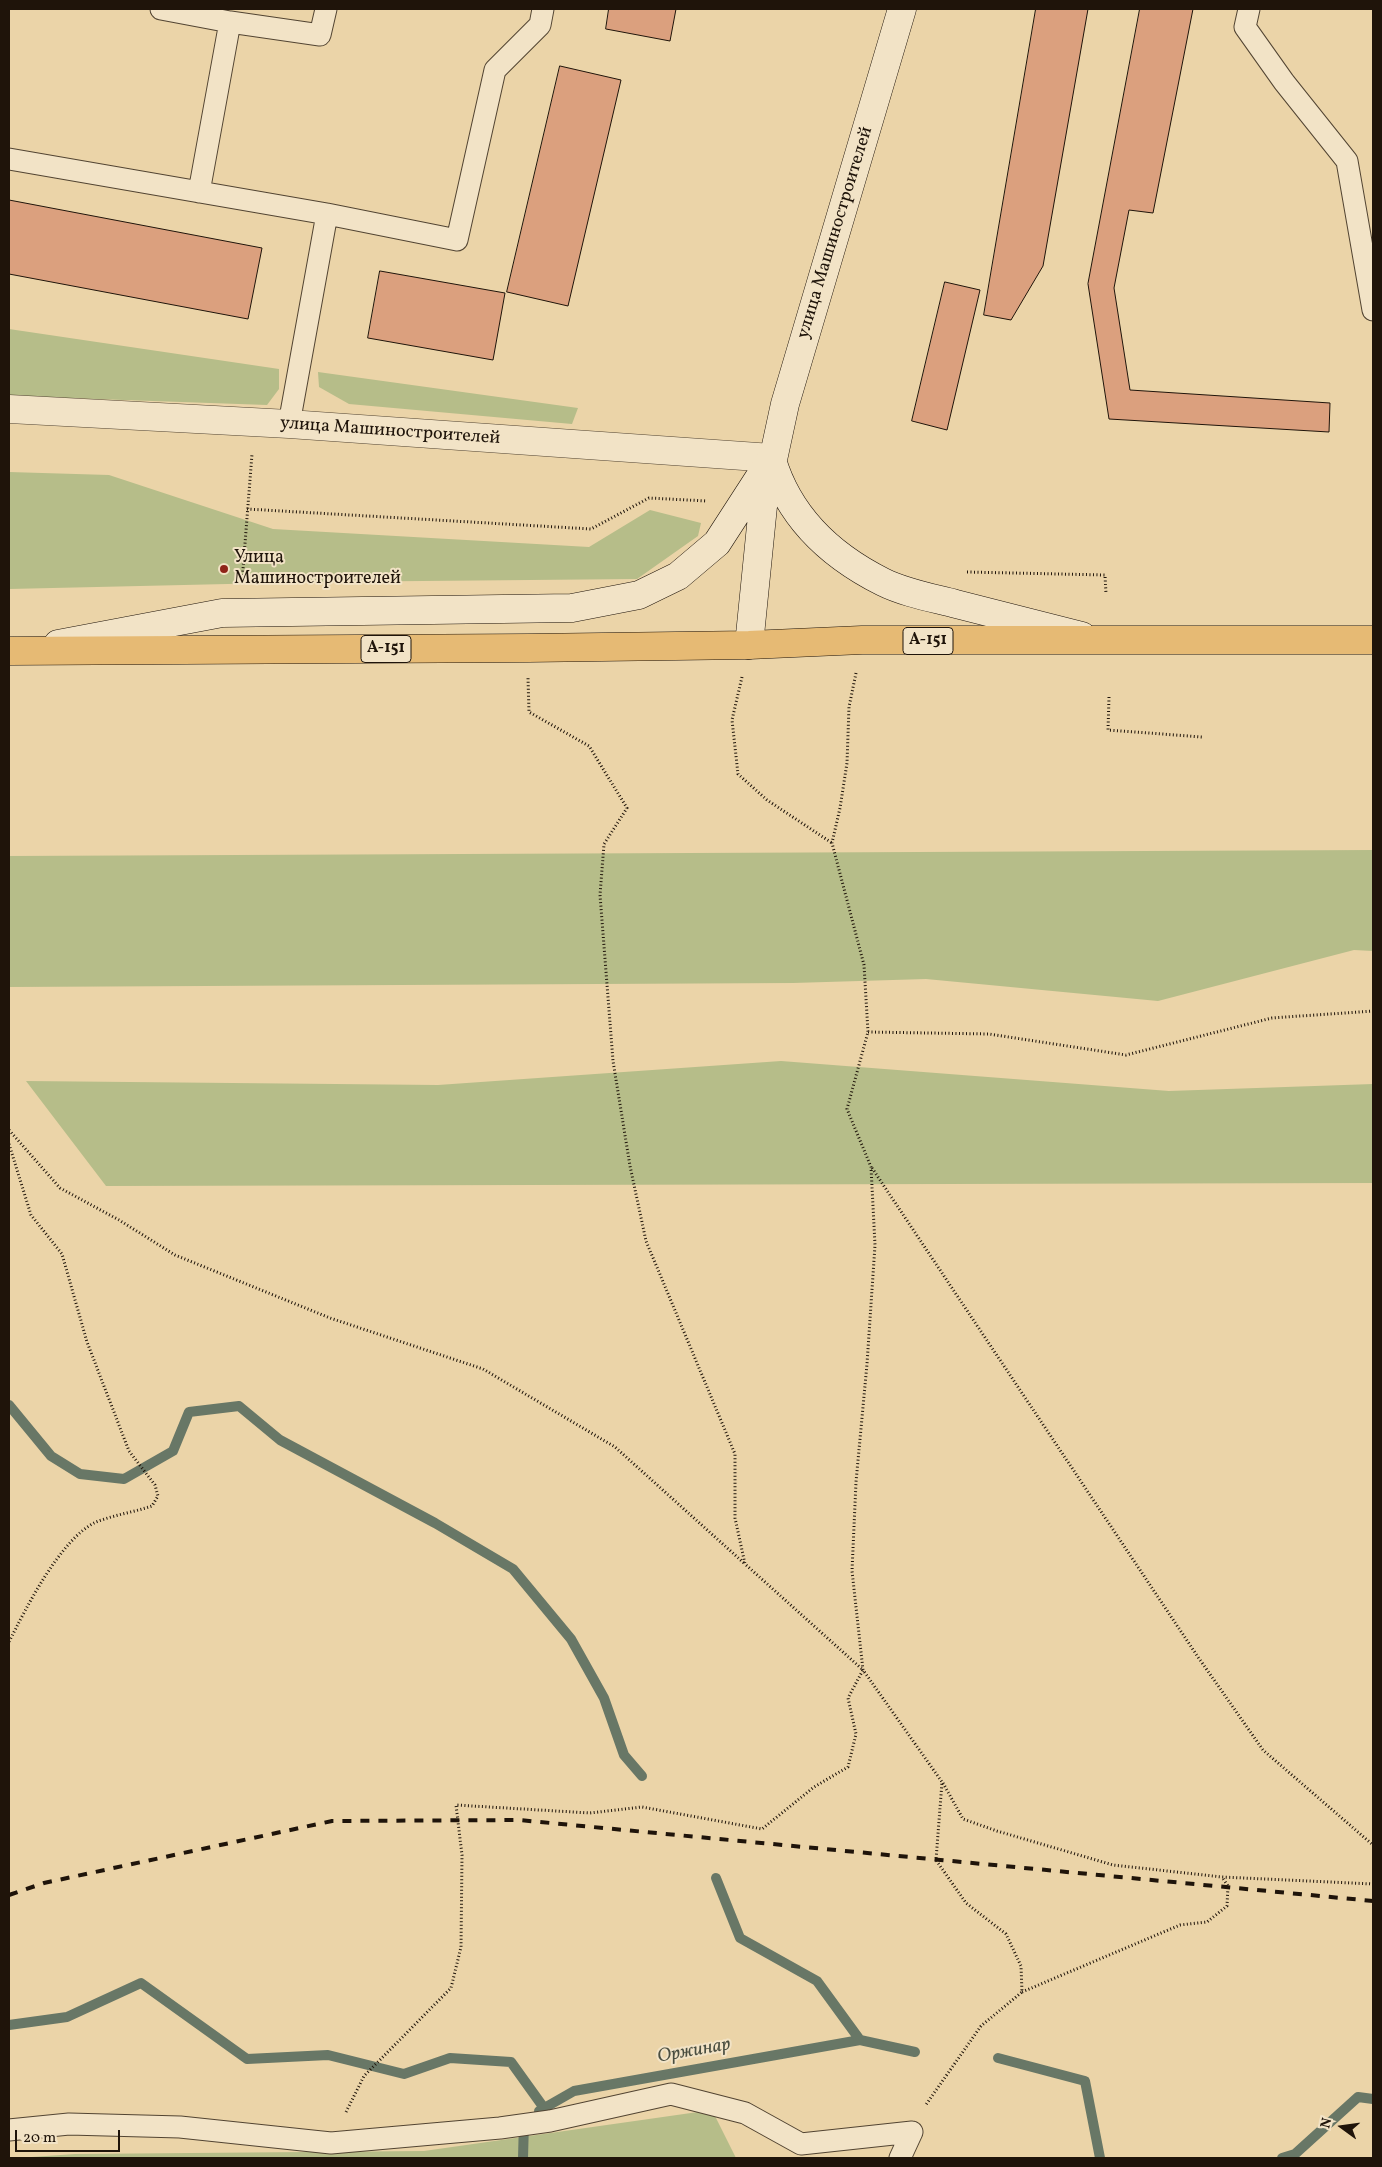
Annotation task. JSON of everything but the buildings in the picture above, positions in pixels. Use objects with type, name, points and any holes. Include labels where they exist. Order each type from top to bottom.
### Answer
[{"type":"highway","name":"А-151","points":[[16,651],[528,648],[749,645],[862,640],[1108,642],[1373,640]]},
{"type":"main road","name":"улица Машиностроителей","points":[[749,645],[763,506],[772,458],[788,395],[902,9]]},
{"type":"main road","name":"улица Машиностроителей","points":[[9,410],[289,424],[772,458]]},
{"type":"main road","points":[[772,458],[784,492],[793,509],[844,560],[885,583],[940,600],[1108,642]]},
{"type":"main road","points":[[16,651],[222,613],[572,608],[639,596],[678,576],[718,543],[772,458]]},
{"type":"lane","points":[[161,9],[230,22],[320,35],[326,9]]},
{"type":"lane","points":[[9,158],[327,214],[456,240],[495,70],[540,25],[543,9]]},
{"type":"lane","points":[[1249,9],[1245,27],[1284,82],[1347,161],[1373,310]]},
{"type":"lane","points":[[199,192],[230,22]]},
{"type":"lane","points":[[289,424],[327,214]]},
{"type":"lane","points":[[9,2130],[69,2124],[171,2127],[331,2143],[541,2122],[672,2094],[746,2113],[802,2151],[912,2132]]},
{"type":"lane","points":[[900,2158],[912,2132]]},
{"type":"path","points":[[242,585],[253,423]]},
{"type":"path","points":[[247,509],[592,529],[649,498],[708,501]]},
{"type":"path","points":[[958,571],[1105,575],[1106,594]]},
{"type":"path","points":[[862,640],[849,707],[847,763],[832,843],[864,965],[868,1032],[846,1109],[871,1167],[1198,1657],[1263,1750],[1373,1845]]},
{"type":"path","points":[[749,645],[732,720],[738,774],[767,800],[832,843]]},
{"type":"path","points":[[528,648],[528,712],[589,746],[627,808],[604,844],[600,895],[614,1061],[627,1147],[646,1241],[735,1454],[735,1518],[745,1564]]},
{"type":"path","points":[[1109,697],[1108,730],[1202,736]]},
{"type":"path","points":[[868,1032],[989,1034],[1126,1055],[1272,1018],[1373,1011]]},
{"type":"path","points":[[9,1130],[60,1188],[119,1220],[174,1255],[330,1318],[483,1369],[615,1446],[863,1670],[942,1782],[963,1818],[997,1831],[1112,1865],[1222,1877],[1373,1884]]},
{"type":"path","points":[[9,1144],[31,1215],[62,1254],[87,1342],[129,1452],[155,1485],[158,1496],[152,1506],[96,1522],[68,1542],[24,1612],[9,1642]]},
{"type":"path","points":[[331,2143],[364,2076],[451,1988],[461,1947],[462,1855],[456,1805],[590,1814],[642,1807],[762,1829],[814,1787],[848,1767],[856,1734],[848,1698],[863,1670],[852,1571],[856,1482],[867,1364],[874,1245],[871,1167]]},
{"type":"path","points":[[942,1782],[936,1860],[966,1903],[1006,1934],[1021,1966],[1022,1992]]},
{"type":"path","points":[[912,2132],[922,2110],[981,2026],[1022,1992],[1180,1925],[1207,1922],[1227,1906],[1228,1886],[1222,1877]]},
{"type":"green space","points":[[9,329],[279,369],[279,389],[267,405],[9,396]]},
{"type":"green space","points":[[318,372],[578,408],[572,424],[349,404],[319,387]]},
{"type":"green space","points":[[9,472],[109,475],[273,529],[589,547],[650,510],[701,523],[698,536],[637,579],[315,582],[9,589]]},
{"type":"green space","points":[[1373,850],[1373,951],[1354,950],[1158,1001],[926,979],[793,983],[9,987],[9,856]]},
{"type":"green space","points":[[781,1061],[1169,1091],[1373,1084],[1373,1183],[106,1186],[26,1081],[438,1085]]},
{"type":"green space","points":[[712,2110],[736,2158],[17,2158],[75,2154],[424,2151]]},
{"type":"waterway","points":[[9,1405],[51,1456],[80,1474],[124,1479],[173,1451],[189,1412],[239,1406],[280,1440],[435,1523],[513,1569],[571,1639],[604,1698],[624,1755],[642,1776]]},
{"type":"waterway","points":[[716,1878],[740,1938],[817,1981],[860,2040]]},
{"type":"waterway","points":[[9,2025],[67,2017],[141,1983],[247,2059],[328,2055],[404,2074],[450,2058],[511,2062],[544,2108]]},
{"type":"waterway","name":"Оржинар","points":[[539,2111],[574,2091],[860,2040],[915,2052]]},
{"type":"waterway","name":"Оржинар","points":[[998,2058],[1085,2081],[1100,2158]]},
{"type":"waterway","name":"Оржинар","points":[[1282,2158],[1295,2154],[1358,2097],[1373,2099]]},
{"type":"waterway","name":"Оржинар","points":[[523,2158],[524,2122]]},
{"type":"railway","points":[[9,1895],[44,1883],[332,1821],[519,1820],[1373,1901]]},
{"type":"place","name":"Улица Машиностроителей","points":[[224,569]]}]
